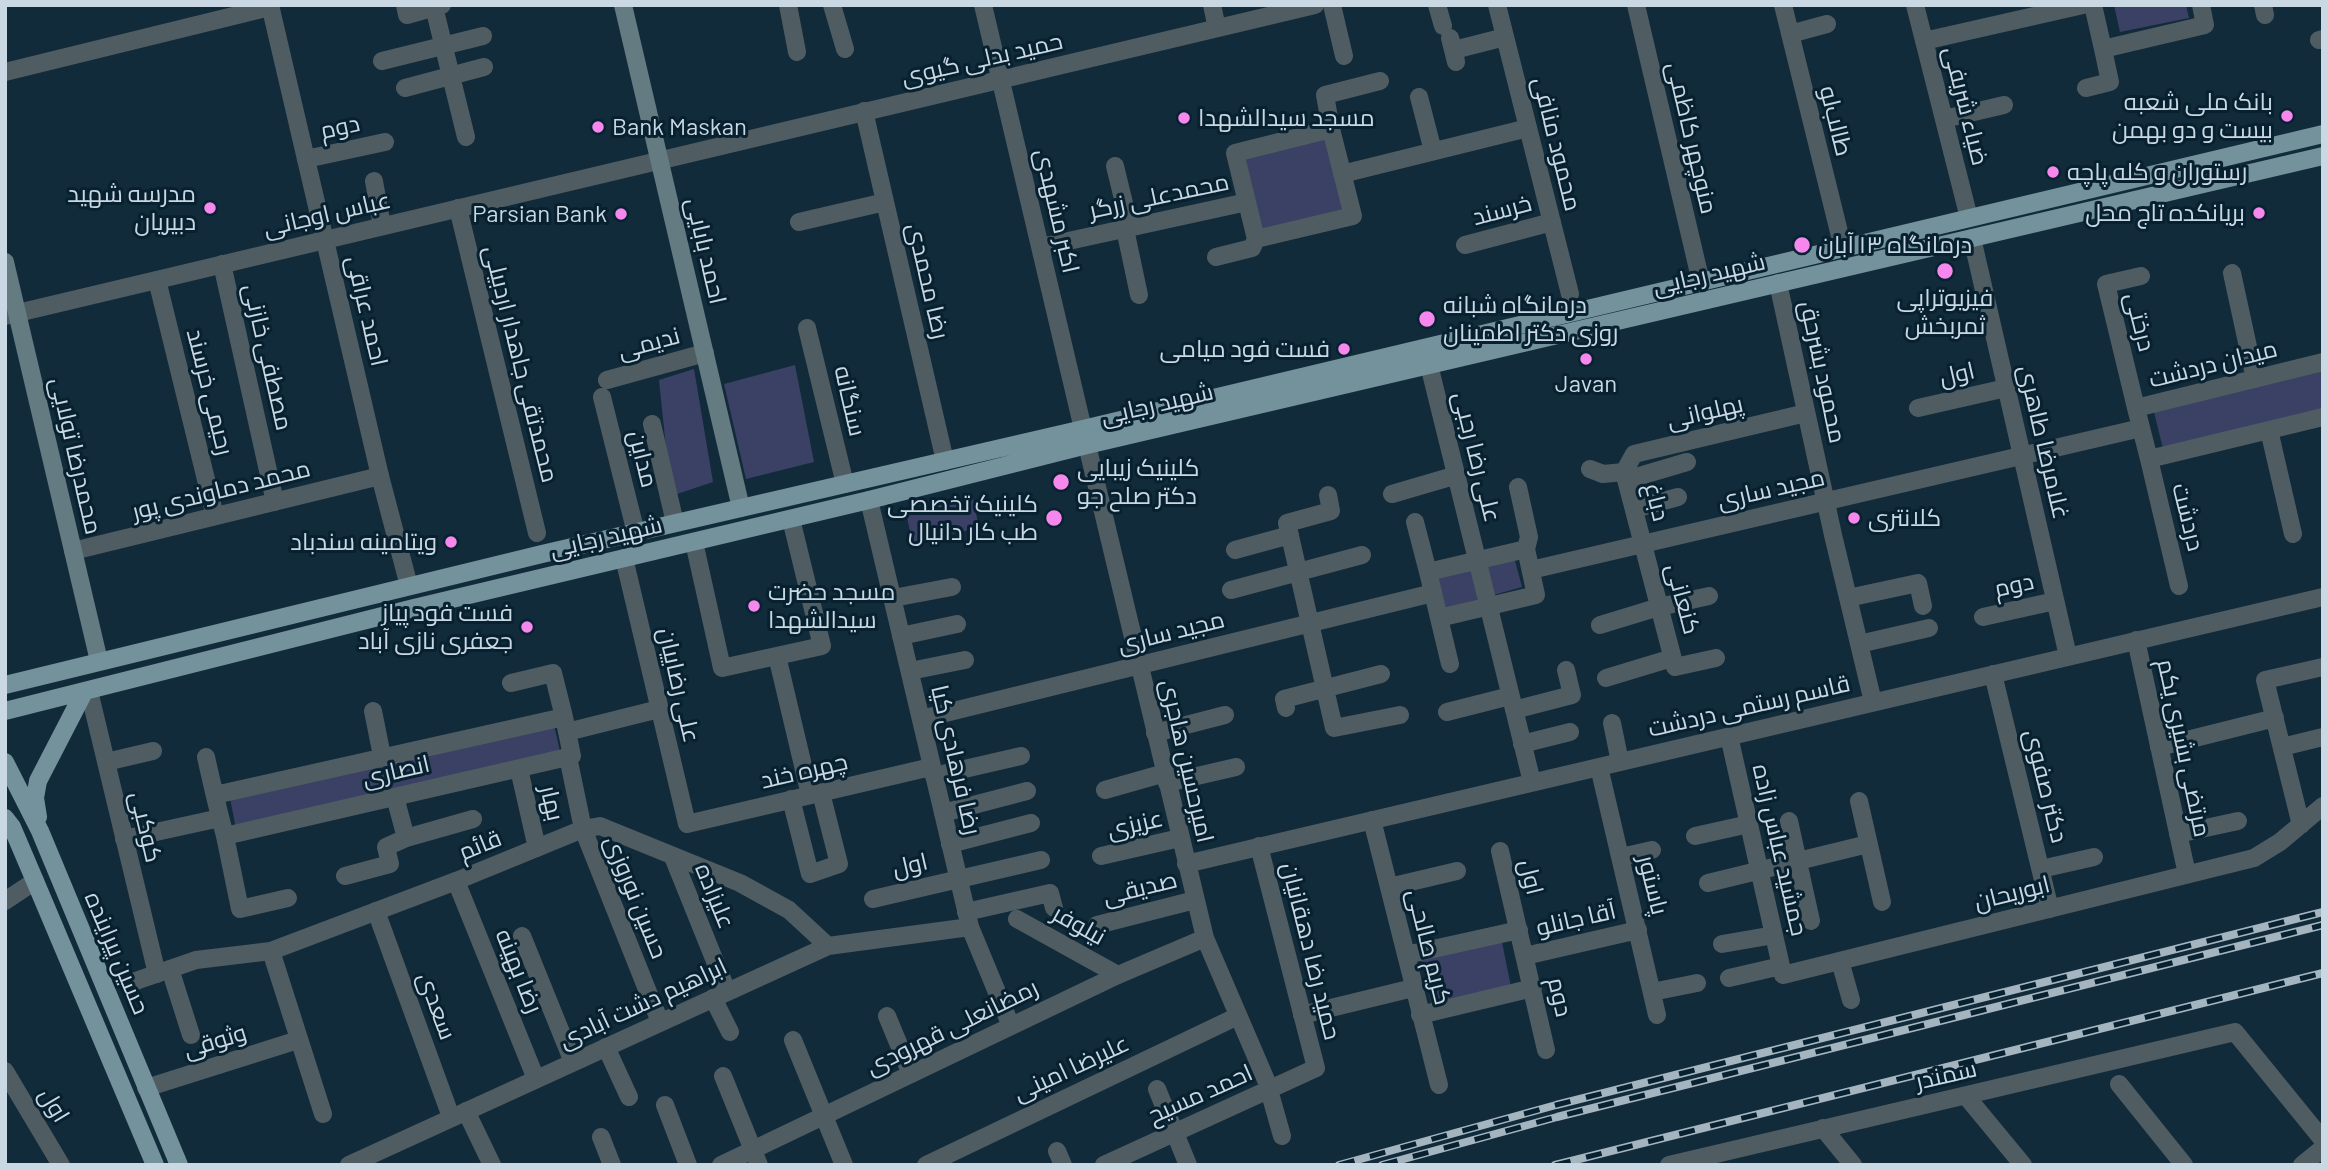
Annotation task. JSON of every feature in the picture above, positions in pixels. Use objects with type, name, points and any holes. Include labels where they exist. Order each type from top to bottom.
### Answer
[{"type":"main road","name":"احمد بابایی","points":[[623,5],[741,508]]},
{"type":"main road","name":"شهید رجایی","points":[[5,711],[414,608],[869,500],[1085,437],[1701,282],[2323,134]]},
{"type":"main road","name":"شهید رجایی","points":[[5,685],[409,586],[945,461],[1085,437],[1429,365],[2323,156]]},
{"type":"main road","points":[[1969,218],[1972,238]]},
{"type":"main road","name":"محمدرضا تولایی","points":[[5,262],[11,314],[99,662]]},
{"type":"main road","points":[[741,508],[747,529]]},
{"type":"main road","points":[[409,586],[414,608]]},
{"type":"main road","points":[[40,831],[35,798],[38,781],[87,691]]},
{"type":"main road","name":"حسین پیراینده","points":[[8,770],[40,831],[178,1165]]},
{"type":"main road","name":"حسین پیراینده","points":[[5,818],[12,827],[155,1165]]},
{"type":"street","points":[[405,5],[407,15],[438,6],[444,45],[466,137]]},
{"type":"street","points":[[788,5],[797,52]]},
{"type":"street","points":[[832,5],[845,49]]},
{"type":"street","name":"اکبر مشهدی","points":[[983,5],[1085,437]]},
{"type":"street","points":[[1212,5],[1217,28]]},
{"type":"street","name":"حمید بدلی گیوی","points":[[659,160],[1315,5]]},
{"type":"street","points":[[1332,5],[1344,55]]},
{"type":"street","points":[[1437,5],[1456,62],[1454,50],[1505,37]]},
{"type":"street","name":"محمود منافی","points":[[1497,5],[1570,294]]},
{"type":"street","name":"منوچهر کاظمی","points":[[1636,5],[1701,282]]},
{"type":"street","name":"طالب‌لو","points":[[1783,5],[1843,248]]},
{"type":"street","name":"ضیاء شریفی","points":[[1915,5],[1969,218]]},
{"type":"street","points":[[1924,40],[2012,13],[2082,5]]},
{"type":"street","points":[[2086,88],[2110,82],[2093,5]]},
{"type":"street","points":[[2103,49],[2205,25],[2201,5]]},
{"type":"street","points":[[5,72],[270,6]]},
{"type":"street","name":"احمد عراقی","points":[[270,6],[380,476],[409,586]]},
{"type":"street","points":[[1790,34],[1827,24]]},
{"type":"street","points":[[382,61],[483,36]]},
{"type":"street","points":[[405,88],[484,67]]},
{"type":"street","points":[[1216,257],[1252,248],[1256,239],[1353,215],[1325,95],[1380,82]]},
{"type":"street","points":[[1419,97],[1433,152]]},
{"type":"street","points":[[1944,119],[2004,105]]},
{"type":"street","name":"رضا محمدی","points":[[864,111],[945,461]]},
{"type":"street","points":[[1342,174],[1528,128]]},
{"type":"street","name":"محمدعلی زرگر","points":[[1256,239],[1235,153],[1331,129]]},
{"type":"street","name":"دوم","points":[[306,159],[385,142]]},
{"type":"street","name":"عباس اوجانی","points":[[11,314],[659,160]]},
{"type":"street","points":[[1115,166],[1139,295]]},
{"type":"street","points":[[374,181],[382,226]]},
{"type":"street","points":[[799,222],[885,202]]},
{"type":"street","name":"محمدعلی زرگر","points":[[1041,247],[1247,202]]},
{"type":"street","name":"محمدتقی جاهدار اردبیلی","points":[[458,208],[537,533]]},
{"type":"street","name":"خرسند","points":[[1465,245],[1552,222]]},
{"type":"street","name":"غلامرضا طاهری","points":[[1972,238],[2068,656]]},
{"type":"street","name":"مصطفی خازنی","points":[[222,264],[275,502]]},
{"type":"street","points":[[2232,274],[2255,379]]},
{"type":"street","name":"درختی","points":[[2136,408],[2106,284],[2141,276]]},
{"type":"street","name":"رحیمی خرسند","points":[[157,280],[215,516]]},
{"type":"street","name":"محمود بشرحق","points":[[1779,283],[1848,598]]},
{"type":"street","name":"سنگانه","points":[[807,328],[845,484]]},
{"type":"street","name":"ندیمی","points":[[604,388],[705,354]]},
{"type":"street","name":"میدان دردشت","points":[[2149,460],[2136,408],[2323,362]]},
{"type":"street","name":"علی رضا رجبی","points":[[1429,365],[1488,607]]},
{"type":"street","name":"مداین","points":[[604,388],[636,533]]},
{"type":"street","name":"اول","points":[[1918,408],[2006,388]]},
{"type":"street","name":"پهلوانی","points":[[1625,476],[1634,454],[1806,413]]},
{"type":"street","points":[[2149,460],[2323,417]]},
{"type":"street","points":[[652,424],[675,523]]},
{"type":"street","name":"مجید ساری","points":[[1531,570],[2141,428]]},
{"type":"street","points":[[2269,430],[2293,534]]},
{"type":"street","name":"امیرحسین هاجری","points":[[1085,437],[1205,938],[1267,1085],[1282,1136]]},
{"type":"street","name":"دردشت","points":[[2149,460],[2179,586]]},
{"type":"street","points":[[1590,469],[1603,474],[1625,476],[1687,462]]},
{"type":"street","points":[[1392,494],[1457,475]]},
{"type":"street","name":"محمد دماوندی پور","points":[[73,551],[380,476]]},
{"type":"street","name":"دباغ","points":[[1625,476],[1643,544]]},
{"type":"street","points":[[1439,618],[1536,595],[1525,549],[1529,537],[1518,487]]},
{"type":"street","points":[[1234,550],[1331,511],[1328,495]]},
{"type":"street","points":[[1634,509],[1678,498]]},
{"type":"street","name":"رضا فرهادی کیا","points":[[869,500],[968,919],[1011,1026]]},
{"type":"street","points":[[694,542],[722,668],[821,646],[791,519]]},
{"type":"street","points":[[1415,522],[1450,664]]},
{"type":"street","points":[[1288,529],[1334,728],[1400,715]]},
{"type":"street","name":"کنعانی","points":[[1643,544],[1674,662]]},
{"type":"street","points":[[1428,572],[1525,549]]},
{"type":"street","points":[[1231,590],[1362,555]]},
{"type":"street","name":"علی رضاییان","points":[[624,558],[687,824]]},
{"type":"street","points":[[1872,702],[1848,598],[1918,583],[1923,606]]},
{"type":"street","points":[[893,598],[952,587]]},
{"type":"street","name":"مجید ساری","points":[[921,719],[1433,593]]},
{"type":"street","points":[[1600,625],[1659,607],[1709,596]]},
{"type":"street","name":"قاسم رستمی دردشت","points":[[1186,864],[2323,597]]},
{"type":"street","name":"دوم","points":[[1983,617],[2055,601]]},
{"type":"street","points":[[1488,607],[1532,782]]},
{"type":"street","points":[[901,636],[957,624]]},
{"type":"street","points":[[1859,645],[1930,628]]},
{"type":"street","name":"مرتضی بشیری یکم","points":[[2136,640],[2185,865]]},
{"type":"street","points":[[777,656],[839,864],[810,874],[791,799]]},
{"type":"street","points":[[1606,678],[1674,662],[1716,658]]},
{"type":"street","points":[[910,671],[965,660]]},
{"type":"street","points":[[2301,824],[2266,680],[2323,667]]},
{"type":"street","points":[[1447,712],[1572,695],[1566,670]]},
{"type":"street","points":[[511,683],[553,673],[572,756],[568,757]]},
{"type":"street","points":[[1286,708],[1284,699],[1381,674]]},
{"type":"street","name":"دکتر صفوی","points":[[1993,674],[2050,909]]},
{"type":"street","name":"کوکبی","points":[[87,691],[124,839],[163,971],[191,1035]]},
{"type":"street","name":"انصاری","points":[[215,795],[382,756],[659,709]]},
{"type":"street","points":[[373,711],[382,756]]},
{"type":"street","points":[[1155,733],[1225,715]]},
{"type":"street","points":[[2159,747],[2274,718]]},
{"type":"street","points":[[1612,723],[1620,762]]},
{"type":"street","points":[[1522,744],[1570,732]]},
{"type":"street","name":"جمشید عباس زاده","points":[[1729,736],[1782,971]]},
{"type":"street","points":[[2282,747],[2323,737]]},
{"type":"street","points":[[106,762],[153,751]]},
{"type":"street","name":"چهره خند","points":[[687,824],[791,799],[1021,756]]},
{"type":"street","points":[[206,757],[240,909],[288,898]]},
{"type":"street","name":"انصاری","points":[[225,836],[568,757]]},
{"type":"street","name":"حسین نوروزی","points":[[568,757],[583,830],[660,1022]]},
{"type":"street","name":"پاستور","points":[[1599,766],[1657,1016]]},
{"type":"street","points":[[1105,790],[1236,767]]},
{"type":"street","name":"بهار","points":[[519,769],[537,848]]},
{"type":"street","points":[[943,813],[1027,791]]},
{"type":"street","points":[[395,797],[406,838]]},
{"type":"street","points":[[1859,801],[1882,902]]},
{"type":"street","name":"ابوریحان","points":[[1782,971],[1840,961],[2253,858],[2280,842],[2323,806]]},
{"type":"street","points":[[124,839],[220,818]]},
{"type":"street","points":[[345,876],[390,864],[386,847],[406,838],[473,819]]},
{"type":"street","name":"کریم صالحی","points":[[1372,820],[1438,1085]]},
{"type":"street","points":[[1789,821],[1811,921]]},
{"type":"street","points":[[2178,834],[2238,821]]},
{"type":"street","points":[[950,844],[1031,823]]},
{"type":"street","points":[[1695,836],[1749,824]]},
{"type":"street","name":"قائم","points":[[130,984],[196,960],[271,951],[583,830],[600,826],[740,883],[789,910],[828,946]]},
{"type":"street","name":"عزیزی","points":[[1101,856],[1180,838]]},
{"type":"street","points":[[1708,883],[1868,844]]},
{"type":"street","name":"حمید رضا دهقانیان","points":[[1259,846],[1316,1068]]},
{"type":"street","points":[[1621,857],[1652,850]]},
{"type":"street","name":"اول","points":[[1500,851],[1525,956]]},
{"type":"street","name":"علیزاده","points":[[673,857],[720,995]]},
{"type":"street","points":[[2041,869],[2094,857]]},
{"type":"street","points":[[958,879],[1041,860]]},
{"type":"street","points":[[1389,887],[1457,871]]},
{"type":"street","name":"اول","points":[[873,899],[958,879]]},
{"type":"street","points":[[5,901],[35,881]]},
{"type":"street","name":"رضا بهینه","points":[[456,881],[536,1079]]},
{"type":"street","name":"ابراهیم دشت آبادی","points":[[361,1162],[459,1114],[828,946],[968,919],[1051,893],[1054,908]]},
{"type":"street","name":"صدیقی","points":[[1097,925],[1195,900]]},
{"type":"street","name":"سعدی","points":[[376,911],[459,1114],[492,1165]]},
{"type":"street","name":"نیلوفر","points":[[1017,919],[1118,975]]},
{"type":"street","points":[[1406,955],[1519,930]]},
{"type":"street","name":"آقا جانلو","points":[[1525,956],[1639,930]]},
{"type":"street","points":[[1722,944],[1774,935]]},
{"type":"street","points":[[522,936],[573,1062]]},
{"type":"street","name":"رمضانعلی قهرودی","points":[[722,1165],[756,1157],[824,1116],[1118,975],[1205,938]]},
{"type":"street","points":[[271,951],[323,1114]]},
{"type":"street","name":"دوم","points":[[1525,956],[1546,1050]]},
{"type":"street","points":[[1840,961],[1852,1000]]},
{"type":"street","points":[[1729,978],[1782,971]]},
{"type":"street","points":[[1652,992],[1697,983]]},
{"type":"street","points":[[1302,1015],[1413,988]]},
{"type":"street","points":[[1420,1015],[1533,988]]},
{"type":"street","points":[[720,995],[730,1032]]},
{"type":"street","points":[[887,1016],[911,1074]]},
{"type":"street","name":"علیرضا امینی","points":[[926,1165],[1238,1016]]},
{"type":"street","name":"سمندر","points":[[1672,1164],[2235,1032],[2323,1140]]},
{"type":"street","name":"وثوقی","points":[[146,1088],[298,1040]]},
{"type":"street","points":[[793,1040],[844,1165]]},
{"type":"street","points":[[606,1047],[629,1097]]},
{"type":"street","name":"احمد مسیح","points":[[1104,1165],[1125,1160],[1267,1085],[1316,1068]]},
{"type":"street","name":"اول","points":[[5,1071],[61,1165]]},
{"type":"street","points":[[723,1076],[756,1157]]},
{"type":"street","points":[[2119,1084],[2184,1165]]},
{"type":"street","points":[[1157,1089],[1188,1165]]},
{"type":"street","points":[[1966,1096],[2023,1165]]},
{"type":"street","points":[[665,1105],[688,1165]]},
{"type":"street","points":[[1823,1128],[1853,1165]]},
{"type":"street","points":[[601,1137],[612,1165]]},
{"type":"street","points":[[2302,1165],[2323,1148]]},
{"type":"shaded area","points":[[2114,5],[2186,5],[2189,18],[2120,32]]},
{"type":"shaded area","points":[[1332,130],[1352,218],[1256,239],[1236,153]]},
{"type":"shaded area","points":[[795,365],[814,462],[746,479],[724,384]]},
{"type":"shaded area","points":[[694,369],[713,482],[671,496],[659,380]]},
{"type":"shaded area","points":[[2323,370],[2323,409],[2163,449],[2154,412]]},
{"type":"shaded area","points":[[973,498],[979,528],[912,542],[906,512]]},
{"type":"shaded area","points":[[1514,557],[1522,587],[1444,609],[1437,578]]},
{"type":"shaded area","points":[[554,725],[561,756],[236,829],[230,798]]},
{"type":"shaded area","points":[[1502,942],[1511,987],[1432,1006],[1421,960]]},
{"type":"railway","points":[[1339,1165],[1556,1105],[2323,912]]},
{"type":"railway","points":[[1382,1165],[1557,1117],[2323,925]]},
{"type":"railway","points":[[1555,1165],[2323,973]]},
{"type":"place","name":"بانک ملی شعبه بیست و دو بهمن","points":[[2287,116]]},
{"type":"place","name":"مسجد سیدالشهدا","points":[[1184,118]]},
{"type":"place","name":"Bank Maskan","points":[[598,127]]},
{"type":"place","name":"رستوران و کله پاچه","points":[[2053,172]]},
{"type":"place","name":"مدرسه شهید دبیریان","points":[[210,208]]},
{"type":"place","name":"بریانکده تاج محل","points":[[2259,213]]},
{"type":"place","name":"Parsian Bank","points":[[621,214]]},
{"type":"place","name":"درمانگاه ۱۳ آبان","points":[[1802,245]]},
{"type":"place","name":"فیزیوتراپی ثمربخش","points":[[1945,271]]},
{"type":"place","name":"درمانگاه شبانه روزی دکتر اطمینان","points":[[1427,319]]},
{"type":"place","name":"فست فود میامی","points":[[1344,349]]},
{"type":"place","name":"Javan","points":[[1586,359]]},
{"type":"place","name":"کلینیک زیبایی دکتر صلح جو","points":[[1061,482]]},
{"type":"place","name":"کلینیک تخصصی طب کار دانیال","points":[[1054,518]]},
{"type":"place","name":"کلانتری","points":[[1854,518]]},
{"type":"place","name":"ویتامینه سندباد","points":[[451,542]]},
{"type":"place","name":"مسجد حضرت سیدالشهدا","points":[[754,606]]},
{"type":"place","name":"فست فود پیاز جعفری نازی آباد","points":[[527,627]]}]
